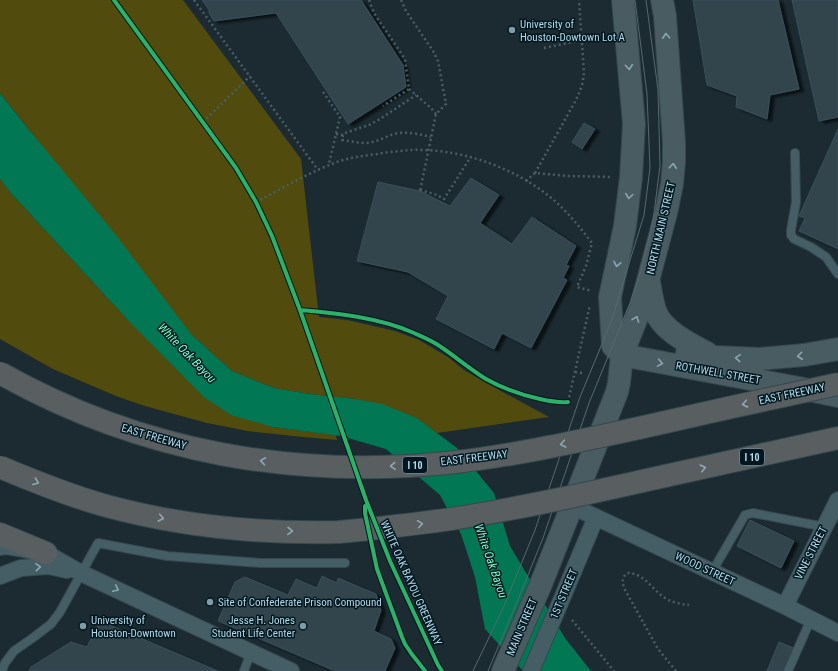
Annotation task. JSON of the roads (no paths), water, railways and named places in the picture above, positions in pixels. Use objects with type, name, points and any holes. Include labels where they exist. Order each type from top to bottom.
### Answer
[{"type":"highway","name":"EAST FREEWAY","points":[[0,373],[44,397],[79,412],[145,436],[187,447],[268,462],[307,465],[382,467],[456,462],[515,453],[589,439],[838,384]]},
{"type":"highway","name":"I 10","points":[[0,468],[101,505],[166,519],[230,528],[300,532],[340,532],[419,524],[487,513],[566,498],[838,438]]},
{"type":"highway","points":[[0,534],[46,553]]},
{"type":"main road","points":[[623,0],[634,124],[631,177],[625,226],[610,297],[612,346],[622,355],[650,345],[693,355],[760,359],[804,355],[838,349]]},
{"type":"main road","name":"NORTH MAIN STREET","points":[[541,584],[620,383],[622,355],[641,307],[666,213],[672,184],[674,142],[662,0]]},
{"type":"main road","points":[[648,280],[655,311],[660,321],[676,336],[715,357]]},
{"type":"main road","name":"ROTHWELL STREET","points":[[622,355],[838,396]]},
{"type":"main road","name":"MAIN STREET","points":[[503,671],[541,584]]},
{"type":"street","name":"VINE STREET","points":[[785,606],[838,500]]},
{"type":"street","name":"WOOD STREET","points":[[572,506],[785,606],[838,633]]},
{"type":"street","name":"1ST STREET","points":[[531,671],[564,596],[596,517]]},
{"type":"street","points":[[0,547],[6,546],[46,553],[81,573],[292,671]]},
{"type":"street","points":[[0,576],[21,568],[48,566],[81,573]]},
{"type":"lane","points":[[795,153],[796,202],[790,230],[791,235],[794,239],[811,247],[826,257],[838,274]]},
{"type":"lane","points":[[712,572],[745,515],[753,513],[825,527]]},
{"type":"lane","points":[[2,671],[5,663],[14,651],[51,624],[60,612],[98,543],[167,556],[261,563],[345,563]]},
{"type":"lane","points":[[788,671],[811,619]]},
{"type":"lane","points":[[244,671],[251,652]]},
{"type":"water","name":"White Oak Bayou","points":[[0,93],[116,235],[191,334],[232,371],[274,388],[382,404],[417,418],[457,448],[494,493],[510,546],[565,638],[591,671],[523,671],[485,629],[475,577],[461,534],[440,495],[386,449],[341,436],[273,427],[231,415],[204,397],[126,318],[10,192],[0,179]]},
{"type":"tram line","points":[[473,671],[504,606],[535,530],[580,397],[611,322],[644,215],[650,168],[647,94],[635,0]]},
{"type":"tram line","points":[[488,671],[543,538],[589,403],[630,303],[641,271],[653,221],[660,166],[658,90],[646,0]]},
{"type":"place","name":"University of Houston-Dowtown Lot A","points":[[512,30]]},
{"type":"place","name":"Site of Confederate Prison Compound","points":[[210,602]]},
{"type":"place","name":"University of Houston-Downtown","points":[[83,626]]},
{"type":"place","name":"Jesse H. Jones Student Life Center","points":[[303,626]]}]
